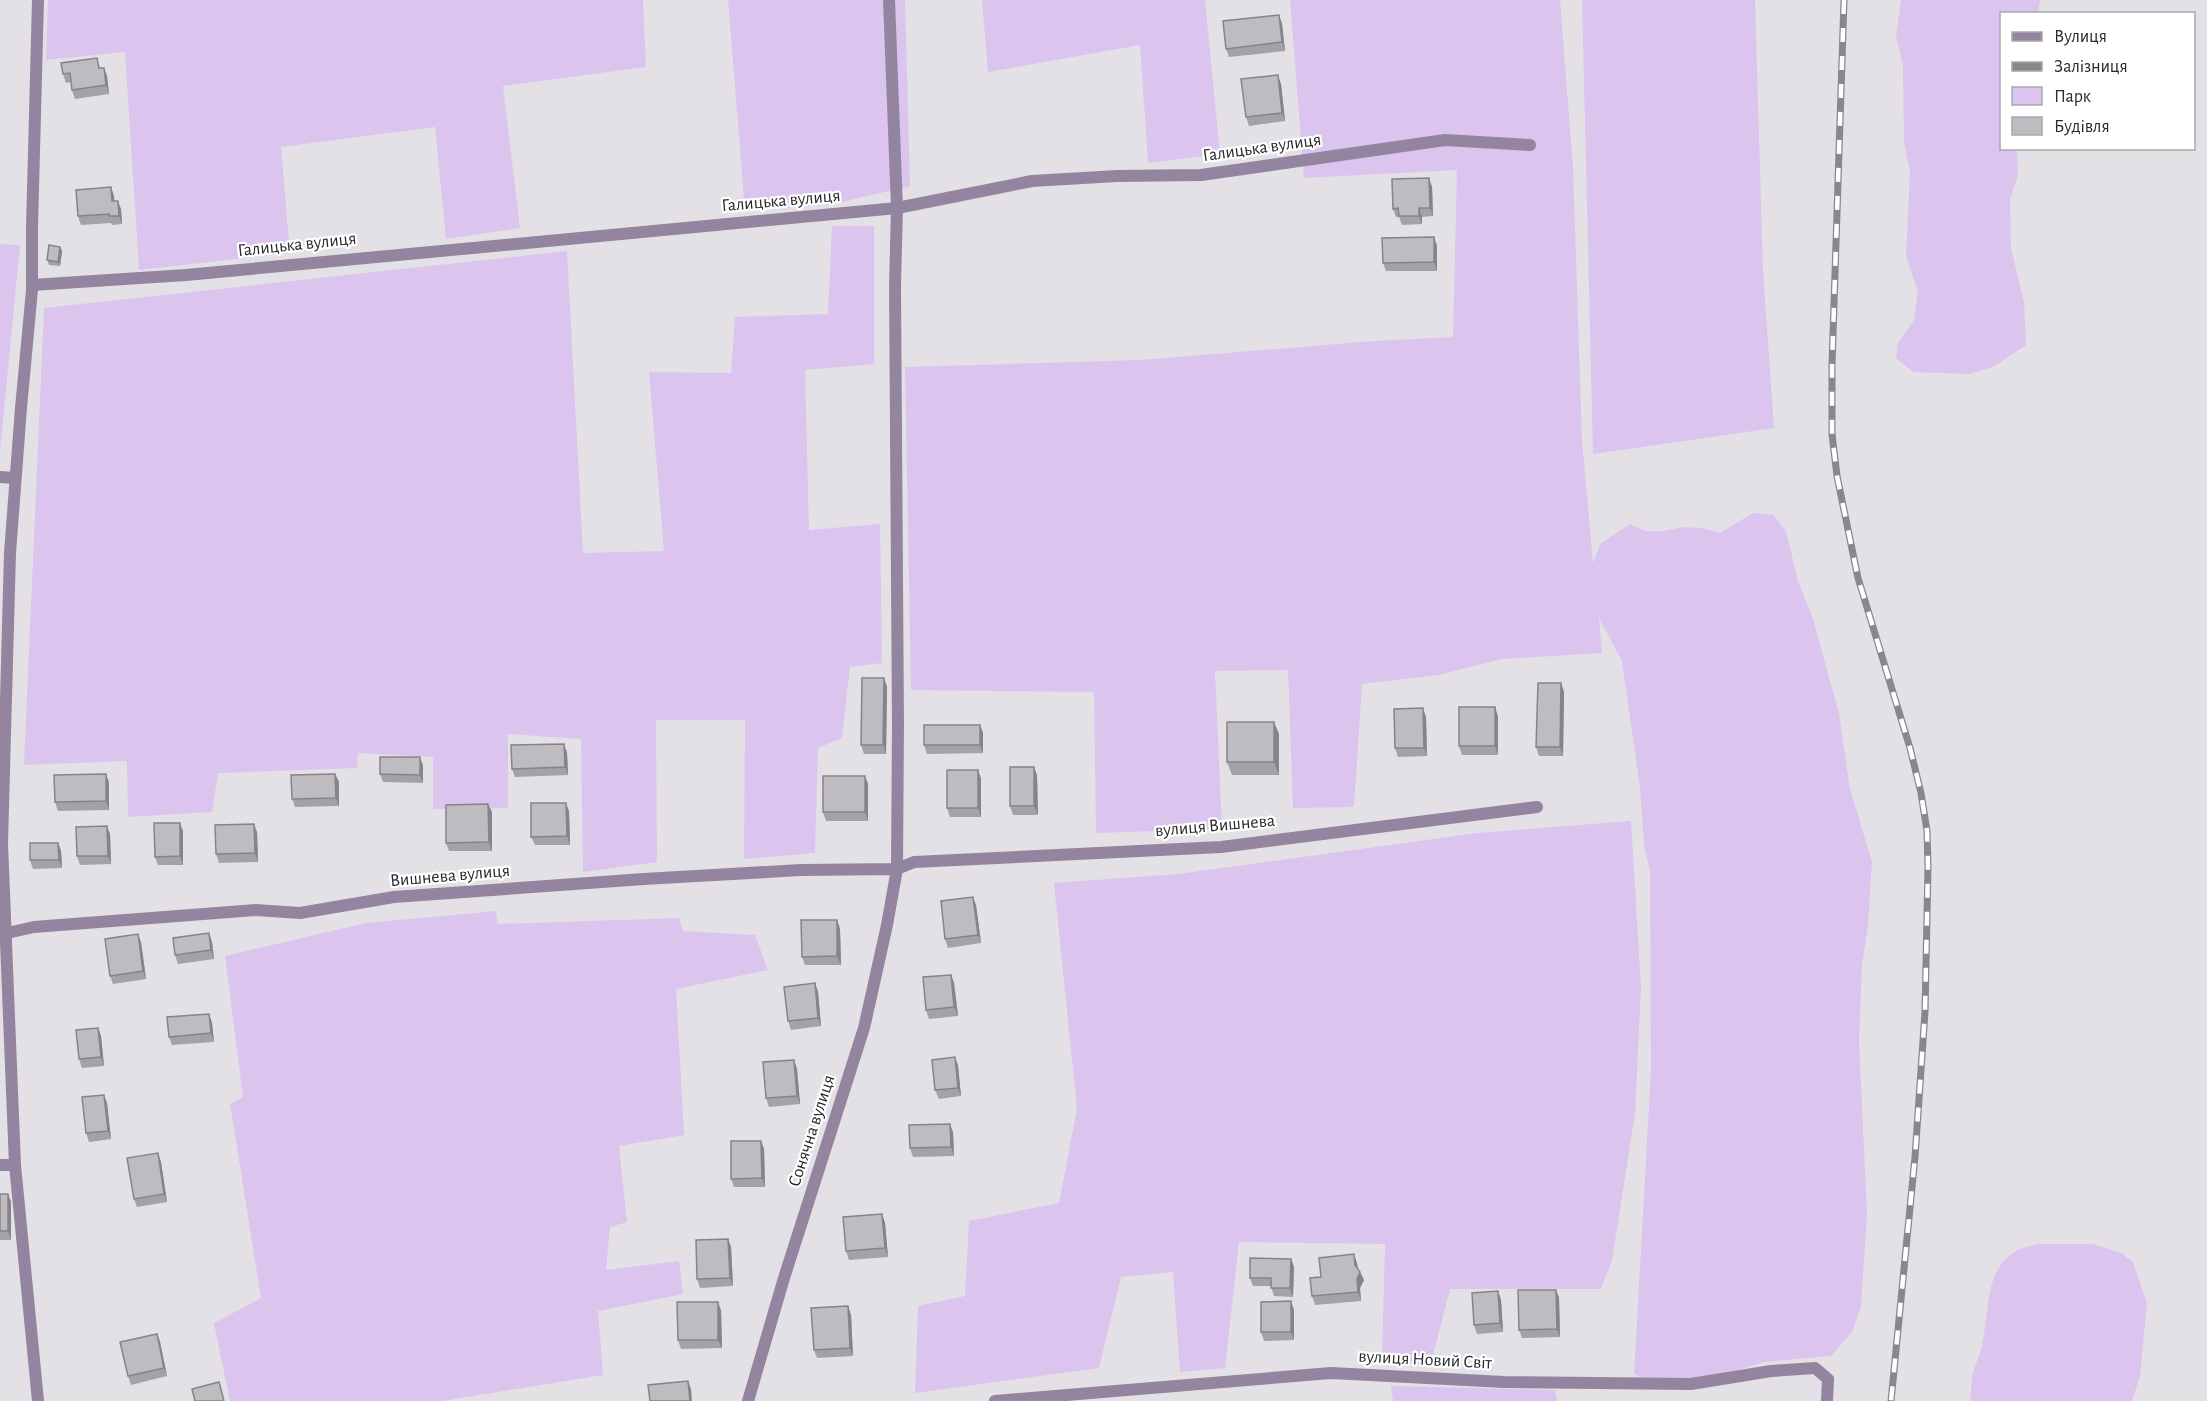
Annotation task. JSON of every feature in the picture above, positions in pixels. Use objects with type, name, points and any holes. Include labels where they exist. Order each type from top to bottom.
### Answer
[{"type":"street","name":"Сонячна вулиця","points":[[748,1401],[783,1278],[864,1028],[897,869],[899,828],[895,298],[897,208],[889,0]]},
{"type":"street","points":[[38,1401],[15,1165],[2,843],[10,553],[32,285],[39,4]]},
{"type":"street","name":"Галицька вулиця","points":[[32,285],[175,276],[897,208],[1032,181],[1117,176],[1201,175],[1445,140],[1530,145]]},
{"type":"street","points":[[0,477],[15,478]]},
{"type":"street","name":"вулиця Вишнева","points":[[897,869],[914,862],[1221,847],[1536,807]]},
{"type":"street","name":"Вишнева вулиця","points":[[7,933],[34,927],[245,911],[300,913],[394,897],[610,881],[801,870],[897,869]]},
{"type":"street","points":[[0,1166],[15,1165]]},
{"type":"street","name":"вулиця Новий Світ","points":[[995,1401],[1331,1373],[1504,1382],[1691,1384],[1771,1371],[1815,1368],[1828,1379],[1827,1401]]},
{"type":"green space","points":[[48,0],[643,0],[646,67],[503,86],[520,228],[446,239],[435,127],[281,147],[290,253],[139,270],[125,52],[46,60]]},
{"type":"green space","points":[[728,0],[905,0],[910,186],[829,205],[745,210]]},
{"type":"green space","points":[[982,0],[1205,0],[1220,154],[1148,163],[1140,45],[988,72]]},
{"type":"green space","points":[[1290,0],[1560,0],[1573,167],[1582,440],[1593,563],[1601,543],[1630,524],[1646,531],[1664,531],[1683,527],[1702,528],[1720,533],[1753,513],[1773,515],[1786,531],[1798,581],[1813,619],[1839,714],[1850,789],[1872,862],[1868,926],[1862,964],[1859,1041],[1867,1214],[1861,1307],[1852,1332],[1831,1356],[1764,1362],[1691,1384],[1642,1378],[1634,1374],[1651,1070],[1650,872],[1644,845],[1640,787],[1622,661],[1599,618],[1602,653],[1501,659],[1439,675],[1362,684],[1354,807],[1293,808],[1288,670],[1215,671],[1222,829],[1096,833],[1094,692],[911,690],[905,367],[1141,360],[1373,341],[1453,337],[1457,170],[1304,178]]},
{"type":"green space","points":[[1582,0],[1755,0],[1763,272],[1774,428],[1593,454]]},
{"type":"green space","points":[[1901,0],[2040,0],[2038,12],[2000,12],[2000,150],[2017,150],[2018,176],[2010,199],[2011,248],[2024,302],[2026,345],[1993,367],[1969,374],[1913,372],[1896,358],[1898,343],[1914,320],[1918,292],[1906,256],[1910,172],[1904,143],[1903,66],[1896,35]]},
{"type":"green space","points":[[832,226],[874,226],[874,364],[805,370],[809,530],[880,524],[882,663],[850,667],[842,738],[818,748],[815,853],[744,859],[745,720],[656,720],[657,862],[583,872],[581,739],[508,734],[508,808],[433,809],[433,757],[358,753],[357,768],[218,773],[212,812],[128,817],[127,761],[24,765],[44,308],[567,251],[583,553],[664,551],[649,372],[731,373],[735,317],[828,314]]},
{"type":"green space","points":[[0,244],[20,245],[0,452]]},
{"type":"green space","points":[[1631,821],[1641,987],[1635,1114],[1612,1260],[1601,1289],[1450,1289],[1430,1367],[1382,1358],[1385,1244],[1239,1242],[1225,1368],[1180,1372],[1173,1272],[1121,1277],[1099,1368],[915,1393],[918,1306],[965,1296],[969,1221],[1059,1203],[1077,1109],[1054,883],[1178,874],[1477,833]]},
{"type":"green space","points":[[496,911],[498,924],[679,918],[683,931],[755,935],[768,970],[676,989],[684,1135],[619,1146],[627,1222],[610,1227],[606,1270],[679,1261],[683,1294],[598,1311],[603,1375],[442,1401],[230,1401],[214,1323],[261,1298],[230,1104],[243,1097],[225,956],[366,923]]},
{"type":"green space","points":[[2040,1244],[2093,1244],[2121,1253],[2133,1262],[2147,1303],[2140,1376],[2132,1401],[1970,1401],[1973,1374],[1982,1346],[1989,1297],[1999,1268],[2008,1257],[2021,1249]]},
{"type":"green space","points":[[1391,1386],[1555,1390],[1557,1401],[1393,1401]]},
{"type":"building","points":[[1279,15],[1282,42],[1226,49],[1223,21]]},
{"type":"building","points":[[97,58],[99,68],[104,68],[106,85],[72,90],[70,73],[63,74],[61,63]]},
{"type":"building","points":[[1278,75],[1282,113],[1246,117],[1241,79]]},
{"type":"building","points":[[1429,178],[1430,208],[1419,208],[1419,216],[1399,216],[1398,208],[1393,209],[1392,179]]},
{"type":"building","points":[[111,187],[112,201],[118,201],[119,216],[109,216],[109,214],[78,216],[76,190]]},
{"type":"building","points":[[1434,237],[1434,262],[1383,263],[1382,238]]},
{"type":"building","points":[[49,245],[60,247],[58,262],[47,260]]},
{"type":"building","points":[[862,678],[884,678],[883,745],[861,745]]},
{"type":"building","points":[[1538,683],[1561,683],[1560,747],[1536,747]]},
{"type":"building","points":[[1459,707],[1495,707],[1495,746],[1459,746]]},
{"type":"building","points":[[1423,708],[1424,748],[1395,748],[1394,709]]},
{"type":"building","points":[[1227,722],[1274,722],[1274,762],[1227,762]]},
{"type":"building","points":[[924,725],[980,725],[980,745],[924,745]]},
{"type":"building","points":[[564,744],[565,767],[512,769],[511,745]]},
{"type":"building","points":[[380,757],[420,757],[420,775],[380,774]]},
{"type":"building","points":[[1010,767],[1034,767],[1034,806],[1010,806]]},
{"type":"building","points":[[947,770],[978,770],[978,808],[947,808]]},
{"type":"building","points":[[106,774],[106,801],[55,802],[54,775]]},
{"type":"building","points":[[335,774],[336,798],[292,799],[291,775]]},
{"type":"building","points":[[823,776],[865,776],[865,812],[823,812]]},
{"type":"building","points":[[531,803],[566,803],[567,836],[531,837]]},
{"type":"building","points":[[488,804],[489,842],[446,843],[446,805]]},
{"type":"building","points":[[154,823],[180,823],[180,856],[155,857]]},
{"type":"building","points":[[254,824],[255,853],[216,854],[215,825]]},
{"type":"building","points":[[107,826],[108,856],[77,856],[76,827]]},
{"type":"building","points":[[30,843],[58,843],[59,860],[30,860]]},
{"type":"building","points":[[973,897],[978,935],[945,939],[941,901]]},
{"type":"building","points":[[801,920],[837,920],[837,956],[802,957]]},
{"type":"building","points":[[209,933],[211,950],[175,955],[173,938]]},
{"type":"building","points":[[138,934],[143,971],[110,976],[105,939]]},
{"type":"building","points":[[951,975],[954,1007],[926,1010],[923,977]]},
{"type":"building","points":[[815,983],[818,1018],[788,1021],[784,987]]},
{"type":"building","points":[[209,1014],[211,1033],[169,1037],[167,1017]]},
{"type":"building","points":[[98,1028],[101,1057],[79,1059],[76,1030]]},
{"type":"building","points":[[955,1057],[958,1088],[935,1090],[932,1060]]},
{"type":"building","points":[[794,1060],[797,1096],[766,1098],[763,1062]]},
{"type":"building","points":[[104,1095],[108,1131],[86,1133],[82,1097]]},
{"type":"building","points":[[950,1124],[951,1147],[910,1148],[909,1125]]},
{"type":"building","points":[[731,1141],[761,1141],[762,1178],[731,1179]]},
{"type":"building","points":[[158,1153],[164,1194],[134,1199],[127,1158]]},
{"type":"building","points":[[0,1194],[8,1194],[8,1231],[0,1231]]},
{"type":"building","points":[[882,1214],[885,1248],[846,1251],[843,1217]]},
{"type":"building","points":[[728,1239],[730,1278],[697,1279],[696,1240]]},
{"type":"building","points":[[1354,1254],[1355,1265],[1360,1272],[1357,1279],[1358,1292],[1312,1296],[1310,1278],[1321,1277],[1319,1258]]},
{"type":"building","points":[[1250,1258],[1291,1259],[1290,1288],[1271,1288],[1271,1278],[1250,1278]]},
{"type":"building","points":[[1518,1290],[1556,1290],[1557,1329],[1519,1330]]},
{"type":"building","points":[[1498,1291],[1500,1323],[1474,1325],[1472,1293]]},
{"type":"building","points":[[1291,1301],[1291,1332],[1261,1332],[1261,1302]]},
{"type":"building","points":[[677,1302],[718,1302],[718,1340],[678,1340]]},
{"type":"building","points":[[848,1306],[850,1348],[814,1350],[811,1308]]},
{"type":"building","points":[[157,1334],[164,1368],[128,1376],[120,1342]]},
{"type":"building","points":[[688,1381],[690,1401],[650,1401],[648,1385]]},
{"type":"building","points":[[219,1382],[224,1401],[195,1401],[192,1389]]},
{"type":"railway","points":[[1844,0],[1832,365],[1832,434],[1837,476],[1858,578],[1910,748],[1927,831],[1925,1012],[1915,1157],[1891,1401]]}]
